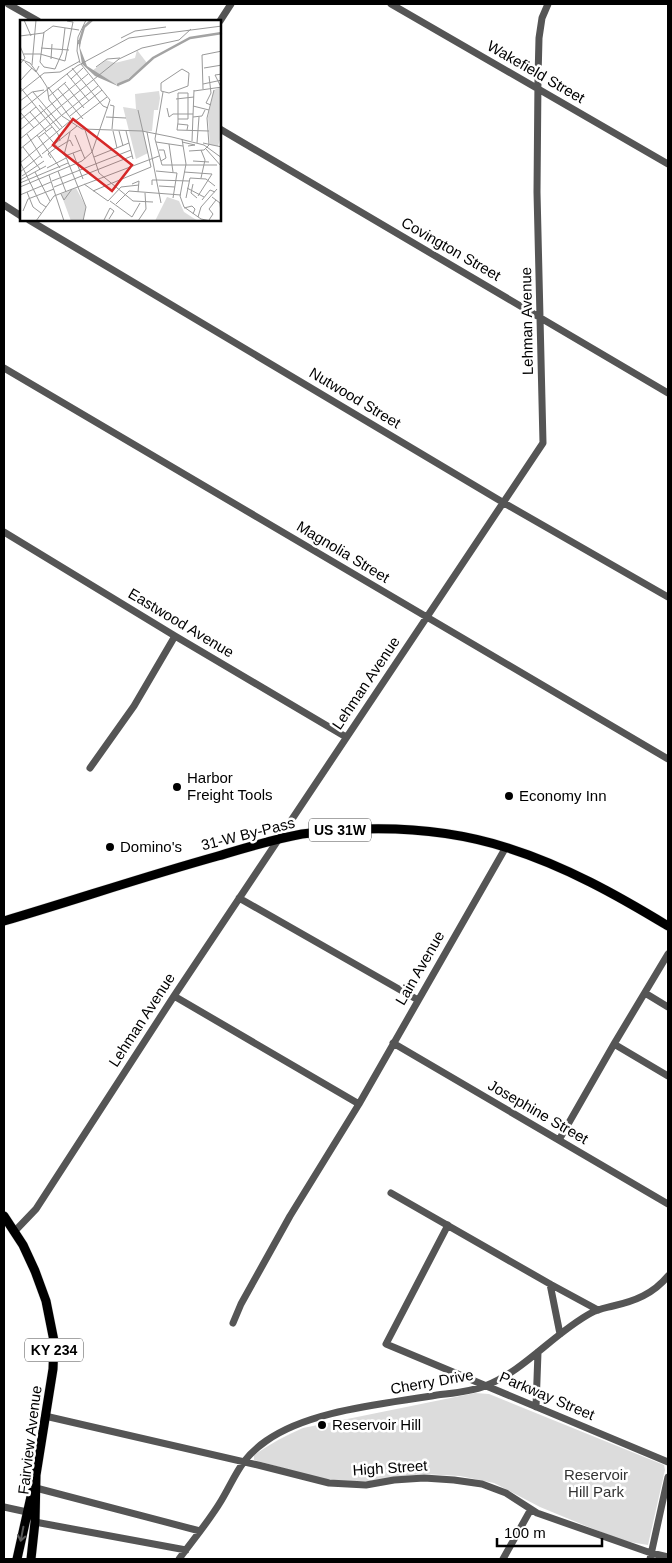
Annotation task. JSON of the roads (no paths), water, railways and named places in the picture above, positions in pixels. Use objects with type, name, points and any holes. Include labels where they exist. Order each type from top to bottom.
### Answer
[{"type":"main road","name":"31-W By-Pass","points":[[4,921],[181,866],[278,840],[338,830],[393,829],[448,834],[506,847],[569,871],[618,896],[668,926]]},
{"type":"main road","name":"Fairview Avenue","points":[[4,1216],[28,1255],[39,1280],[53,1333],[54,1356],[36,1475],[36,1522],[31,1559]]},
{"type":"main road","name":"KY 234","points":[[17,1559],[36,1475]]},
{"type":"street","points":[[8,4],[36,20]]},
{"type":"street","points":[[221,20],[230,4]]},
{"type":"street","name":"Wakefield Street","points":[[391,4],[668,164]]},
{"type":"street","name":"Lehman Avenue","points":[[14,1232],[36,1209],[174,996],[543,443],[537,192],[538,89],[539,38],[542,18],[548,4]]},
{"type":"street","name":"Covington Street","points":[[221,130],[668,393]]},
{"type":"street","points":[[4,205],[20,215]]},
{"type":"street","name":"Nutwood Street","points":[[30,221],[668,597]]},
{"type":"street","name":"Magnolia Street","points":[[4,368],[668,759]]},
{"type":"street","name":"Eastwood Avenue","points":[[4,532],[346,737]]},
{"type":"street","points":[[90,768],[134,706],[175,636]]},
{"type":"street","name":"Lain Avenue","points":[[232,1323],[290,1216],[359,1104],[506,847]]},
{"type":"street","points":[[240,898],[418,1000]]},
{"type":"street","points":[[559,1140],[668,954]]},
{"type":"street","points":[[645,993],[668,1007]]},
{"type":"street","points":[[174,996],[359,1104]]},
{"type":"street","name":"Josephine Street","points":[[393,1043],[668,1204]]},
{"type":"street","points":[[614,1044],[668,1076]]},
{"type":"street","points":[[391,1193],[598,1310]]},
{"type":"street","name":"Parkway Street","points":[[448,1225],[386,1342],[387,1345],[668,1462]]},
{"type":"street","name":"Cherry Drive","points":[[179,1559],[221,1502],[243,1461],[253,1450],[278,1433],[297,1424],[351,1410],[486,1386],[598,1310],[639,1299],[656,1289],[668,1276]]},
{"type":"street","points":[[550,1284],[560,1334]]},
{"type":"street","points":[[536,1407],[538,1352]]},
{"type":"street","name":"High Street","points":[[45,1416],[243,1461],[302,1477],[345,1485],[434,1478],[482,1484],[506,1492],[540,1514],[651,1556],[668,1557]]},
{"type":"street","points":[[651,1556],[668,1480]]},
{"type":"street","points":[[36,1488],[200,1531]]},
{"type":"street","points":[[4,1507],[27,1512]]},
{"type":"street","points":[[504,1559],[531,1509]]},
{"type":"street","points":[[36,1522],[186,1550]]},
{"type":"place","name":"Harbor Freight Tools","points":[[177,787]]},
{"type":"place","name":"Economy Inn","points":[[509,796]]},
{"type":"place","name":"Domino's","points":[[110,847]]},
{"type":"place","name":"Reservoir Hill","points":[[322,1425]]},
{"type":"park label","name":"Reservoir Hill Park","points":[[596,1484]]}]
